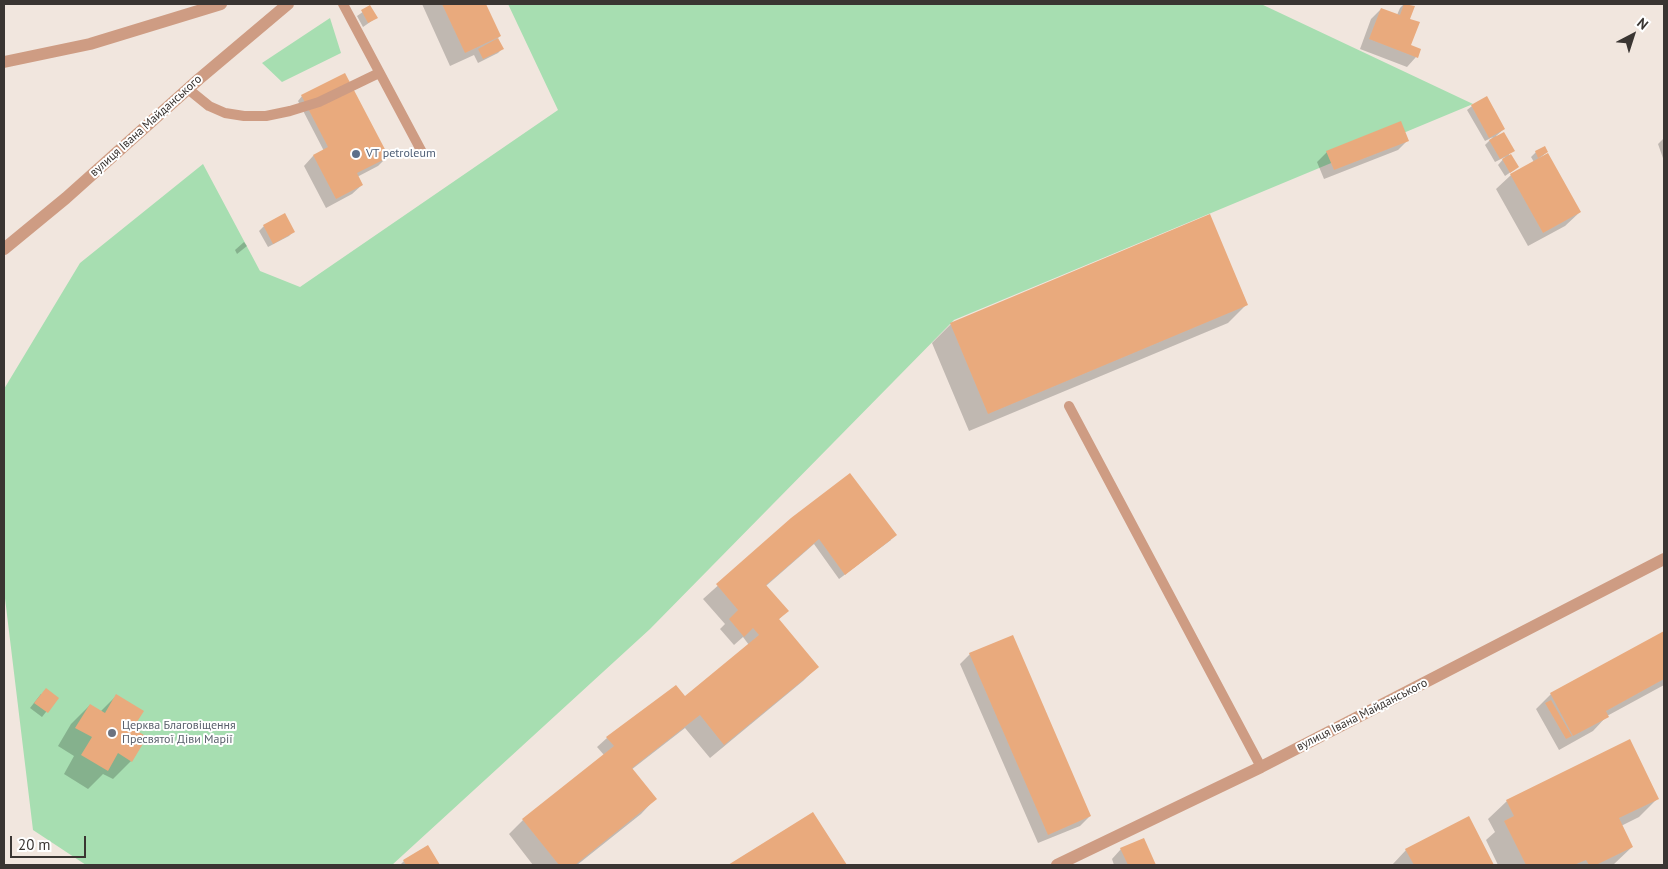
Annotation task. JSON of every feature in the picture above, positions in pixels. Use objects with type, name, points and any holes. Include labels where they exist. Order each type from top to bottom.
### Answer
[{"type":"street","points":[[4,62],[90,44],[221,4]]},
{"type":"street","name":"вулиця Івана Майданського","points":[[4,248],[66,198],[188,88],[288,4]]},
{"type":"street","name":"вулиця Івана Майданського","points":[[1057,865],[1261,768],[1664,559]]},
{"type":"lane","points":[[343,4],[422,154]]},
{"type":"lane","points":[[188,88],[209,106],[225,113],[244,116],[266,116],[319,102],[379,73]]},
{"type":"lane","points":[[1069,406],[1261,768]]},
{"type":"green space","points":[[508,4],[1261,4],[1473,104],[954,320],[650,629],[392,865],[86,865],[33,830],[4,590],[4,389],[80,263],[203,164],[260,271],[300,287],[558,110]]},
{"type":"green space","points":[[330,18],[341,53],[282,82],[262,63]]},
{"type":"building","points":[[442,4],[486,4],[501,36],[465,53]]},
{"type":"building","points":[[1404,4],[1415,6],[1410,19],[1420,22],[1411,45],[1421,49],[1418,58],[1369,39],[1381,8],[1400,15]]},
{"type":"building","points":[[370,5],[378,18],[368,23],[361,10]]},
{"type":"building","points":[[498,38],[504,49],[483,59],[478,49]]},
{"type":"building","points":[[345,73],[389,157],[357,173],[363,185],[336,199],[313,155],[328,147],[301,95]]},
{"type":"building","points":[[1487,96],[1505,129],[1489,138],[1471,105]]},
{"type":"building","points":[[1401,121],[1409,141],[1334,170],[1326,151]]},
{"type":"building","points":[[1504,132],[1515,151],[1500,159],[1489,140]]},
{"type":"building","points":[[1545,146],[1548,152],[1538,158],[1535,151]]},
{"type":"building","points":[[1548,153],[1581,212],[1543,233],[1510,174]]},
{"type":"building","points":[[1511,154],[1519,167],[1510,173],[1502,159]]},
{"type":"building","points":[[285,213],[295,232],[273,244],[263,225]]},
{"type":"building","points":[[1210,214],[1248,305],[988,414],[950,323]]},
{"type":"building","points":[[850,473],[897,535],[845,575],[819,539],[766,585],[789,611],[779,619],[819,667],[724,745],[700,715],[632,768],[657,799],[575,865],[559,865],[522,819],[614,746],[606,737],[676,685],[685,696],[759,635],[753,628],[744,637],[729,619],[738,610],[716,584],[791,518]]},
{"type":"building","points":[[1664,631],[1664,679],[1606,711],[1609,717],[1573,736],[1550,693]]},
{"type":"building","points":[[1013,635],[1091,816],[1048,835],[969,653]]},
{"type":"building","points":[[46,688],[59,698],[48,713],[34,703]]},
{"type":"building","name":"Церква Благовіщення Пресвятої Діви Марії","points":[[116,694],[144,711],[133,728],[147,737],[132,762],[118,753],[108,771],[81,755],[92,737],[75,728],[90,704],[105,713]]},
{"type":"building","points":[[1551,700],[1572,736],[1566,739],[1545,703]]},
{"type":"building","points":[[1630,739],[1659,799],[1619,818],[1633,847],[1596,865],[1589,865],[1586,860],[1574,865],[1526,865],[1504,821],[1514,816],[1506,800]]},
{"type":"building","points":[[813,812],[847,865],[728,865]]},
{"type":"building","points":[[1469,816],[1494,865],[1414,865],[1405,849]]},
{"type":"building","points":[[1144,838],[1156,865],[1128,865],[1120,848]]},
{"type":"building","points":[[428,845],[440,865],[406,865],[403,860]]},
{"type":"place","name":"VT petroleum","points":[[356,154]]},
{"type":"place","name":"Церква Благовіщення Пресвятої Діви Марії","points":[[112,733]]}]
